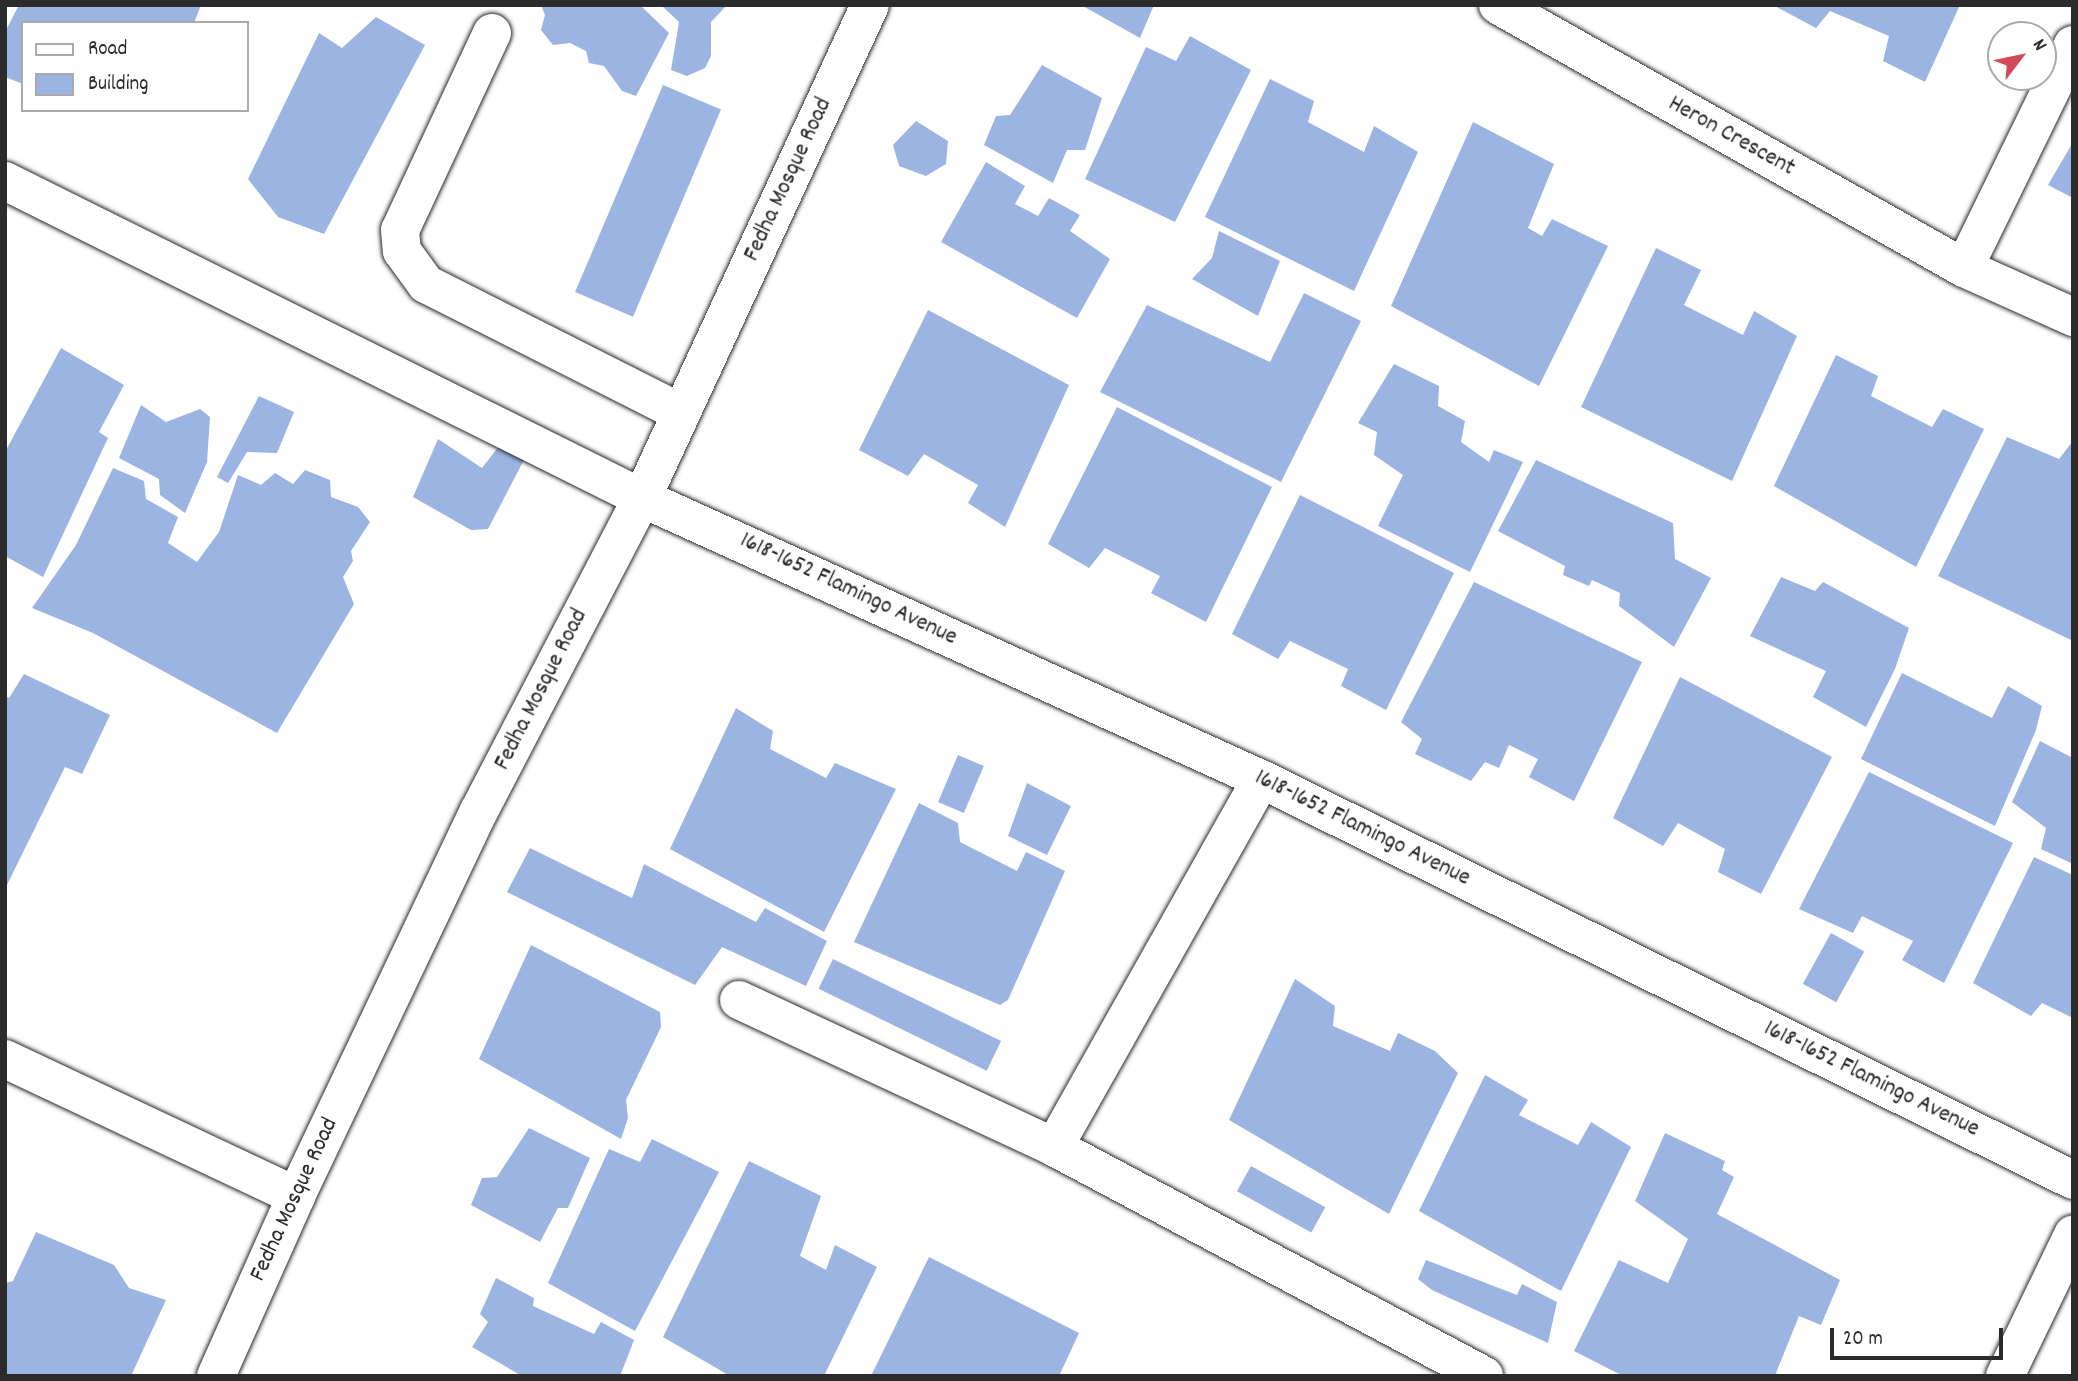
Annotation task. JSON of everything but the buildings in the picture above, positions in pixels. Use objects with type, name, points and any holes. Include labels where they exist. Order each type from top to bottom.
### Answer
[{"type":"street","name":"Fedha Mosque Road","points":[[216,1376],[296,1196],[479,811],[642,498],[870,5]]},
{"type":"street","name":"Heron Crescent","points":[[1498,5],[1964,268],[2073,317]]},
{"type":"street","points":[[492,33],[400,230],[402,251],[426,284],[681,413]]},
{"type":"street","points":[[1964,268],[2073,45]]},
{"type":"street","name":"1618-1652 Flamingo Avenue","points":[[5,181],[642,498],[1261,779],[2073,1180]]},
{"type":"street","points":[[1054,1147],[1261,779]]},
{"type":"street","points":[[739,1000],[1054,1147],[1484,1376]]},
{"type":"street","points":[[5,1059],[296,1196]]},
{"type":"street","points":[[2005,1376],[2073,1235]]}]
